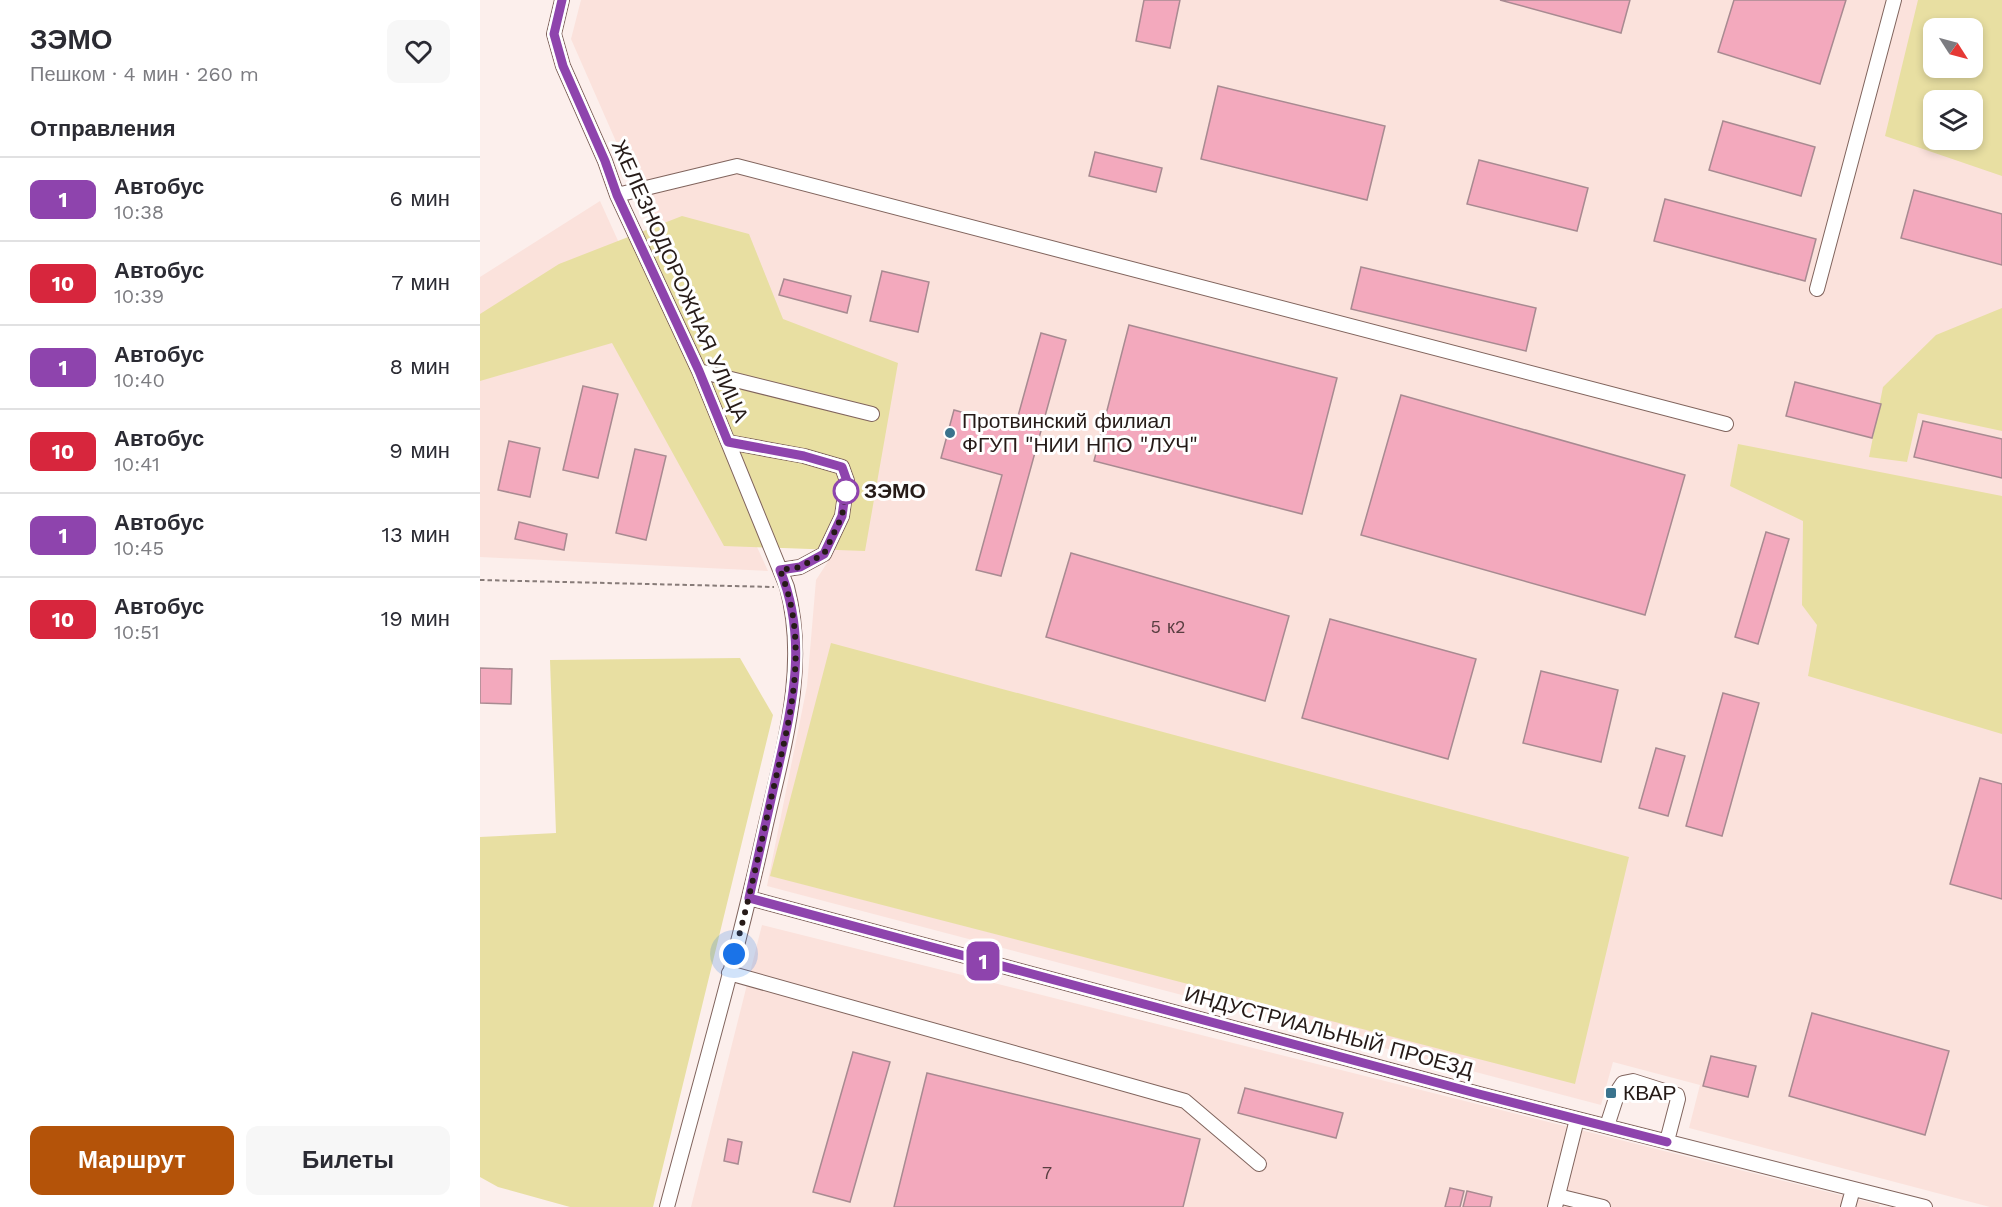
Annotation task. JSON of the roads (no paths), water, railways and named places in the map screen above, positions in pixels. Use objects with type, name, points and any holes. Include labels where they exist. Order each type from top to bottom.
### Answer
[{"type":"street","name":"ЖЕЛЕЗНОДОРОЖНАЯ УЛИЦА","points":[[562,0],[554,34],[558,51],[617,195],[699,371],[787,587],[794,612],[796,649],[793,701],[749,898],[667,1207]]},
{"type":"street","points":[[1817,290],[1894,0]]},
{"type":"street","points":[[617,195],[737,166],[1726,424]]},
{"type":"street","points":[[699,371],[872,414]]},
{"type":"street","points":[[728,442],[804,456],[842,467],[847,481],[842,516],[824,554],[800,567],[780,570]]},
{"type":"street","name":"ИНДУСТРИАЛЬНЫЙ ПРОЕЗД","points":[[749,898],[1576,1119],[1853,1189],[1899,1204],[1925,1207]]},
{"type":"street","points":[[729,973],[1185,1101],[1259,1164]]},
{"type":"street","points":[[1607,1126],[1619,1089],[1623,1083],[1633,1081],[1677,1095],[1678,1099],[1667,1142]]},
{"type":"street","points":[[1576,1119],[1556,1201],[1603,1207]]},
{"type":"street","points":[[1848,1207],[1853,1189]]},
{"type":"place","name":"Протвинский филиал ФГУП \"НИИ НПО \"ЛУЧ\"","points":[[950,433]]},
{"type":"place","name":"ЗЭМО","points":[[846,491]]},
{"type":"place","name":"КВАР","points":[[1611,1093]]}]
